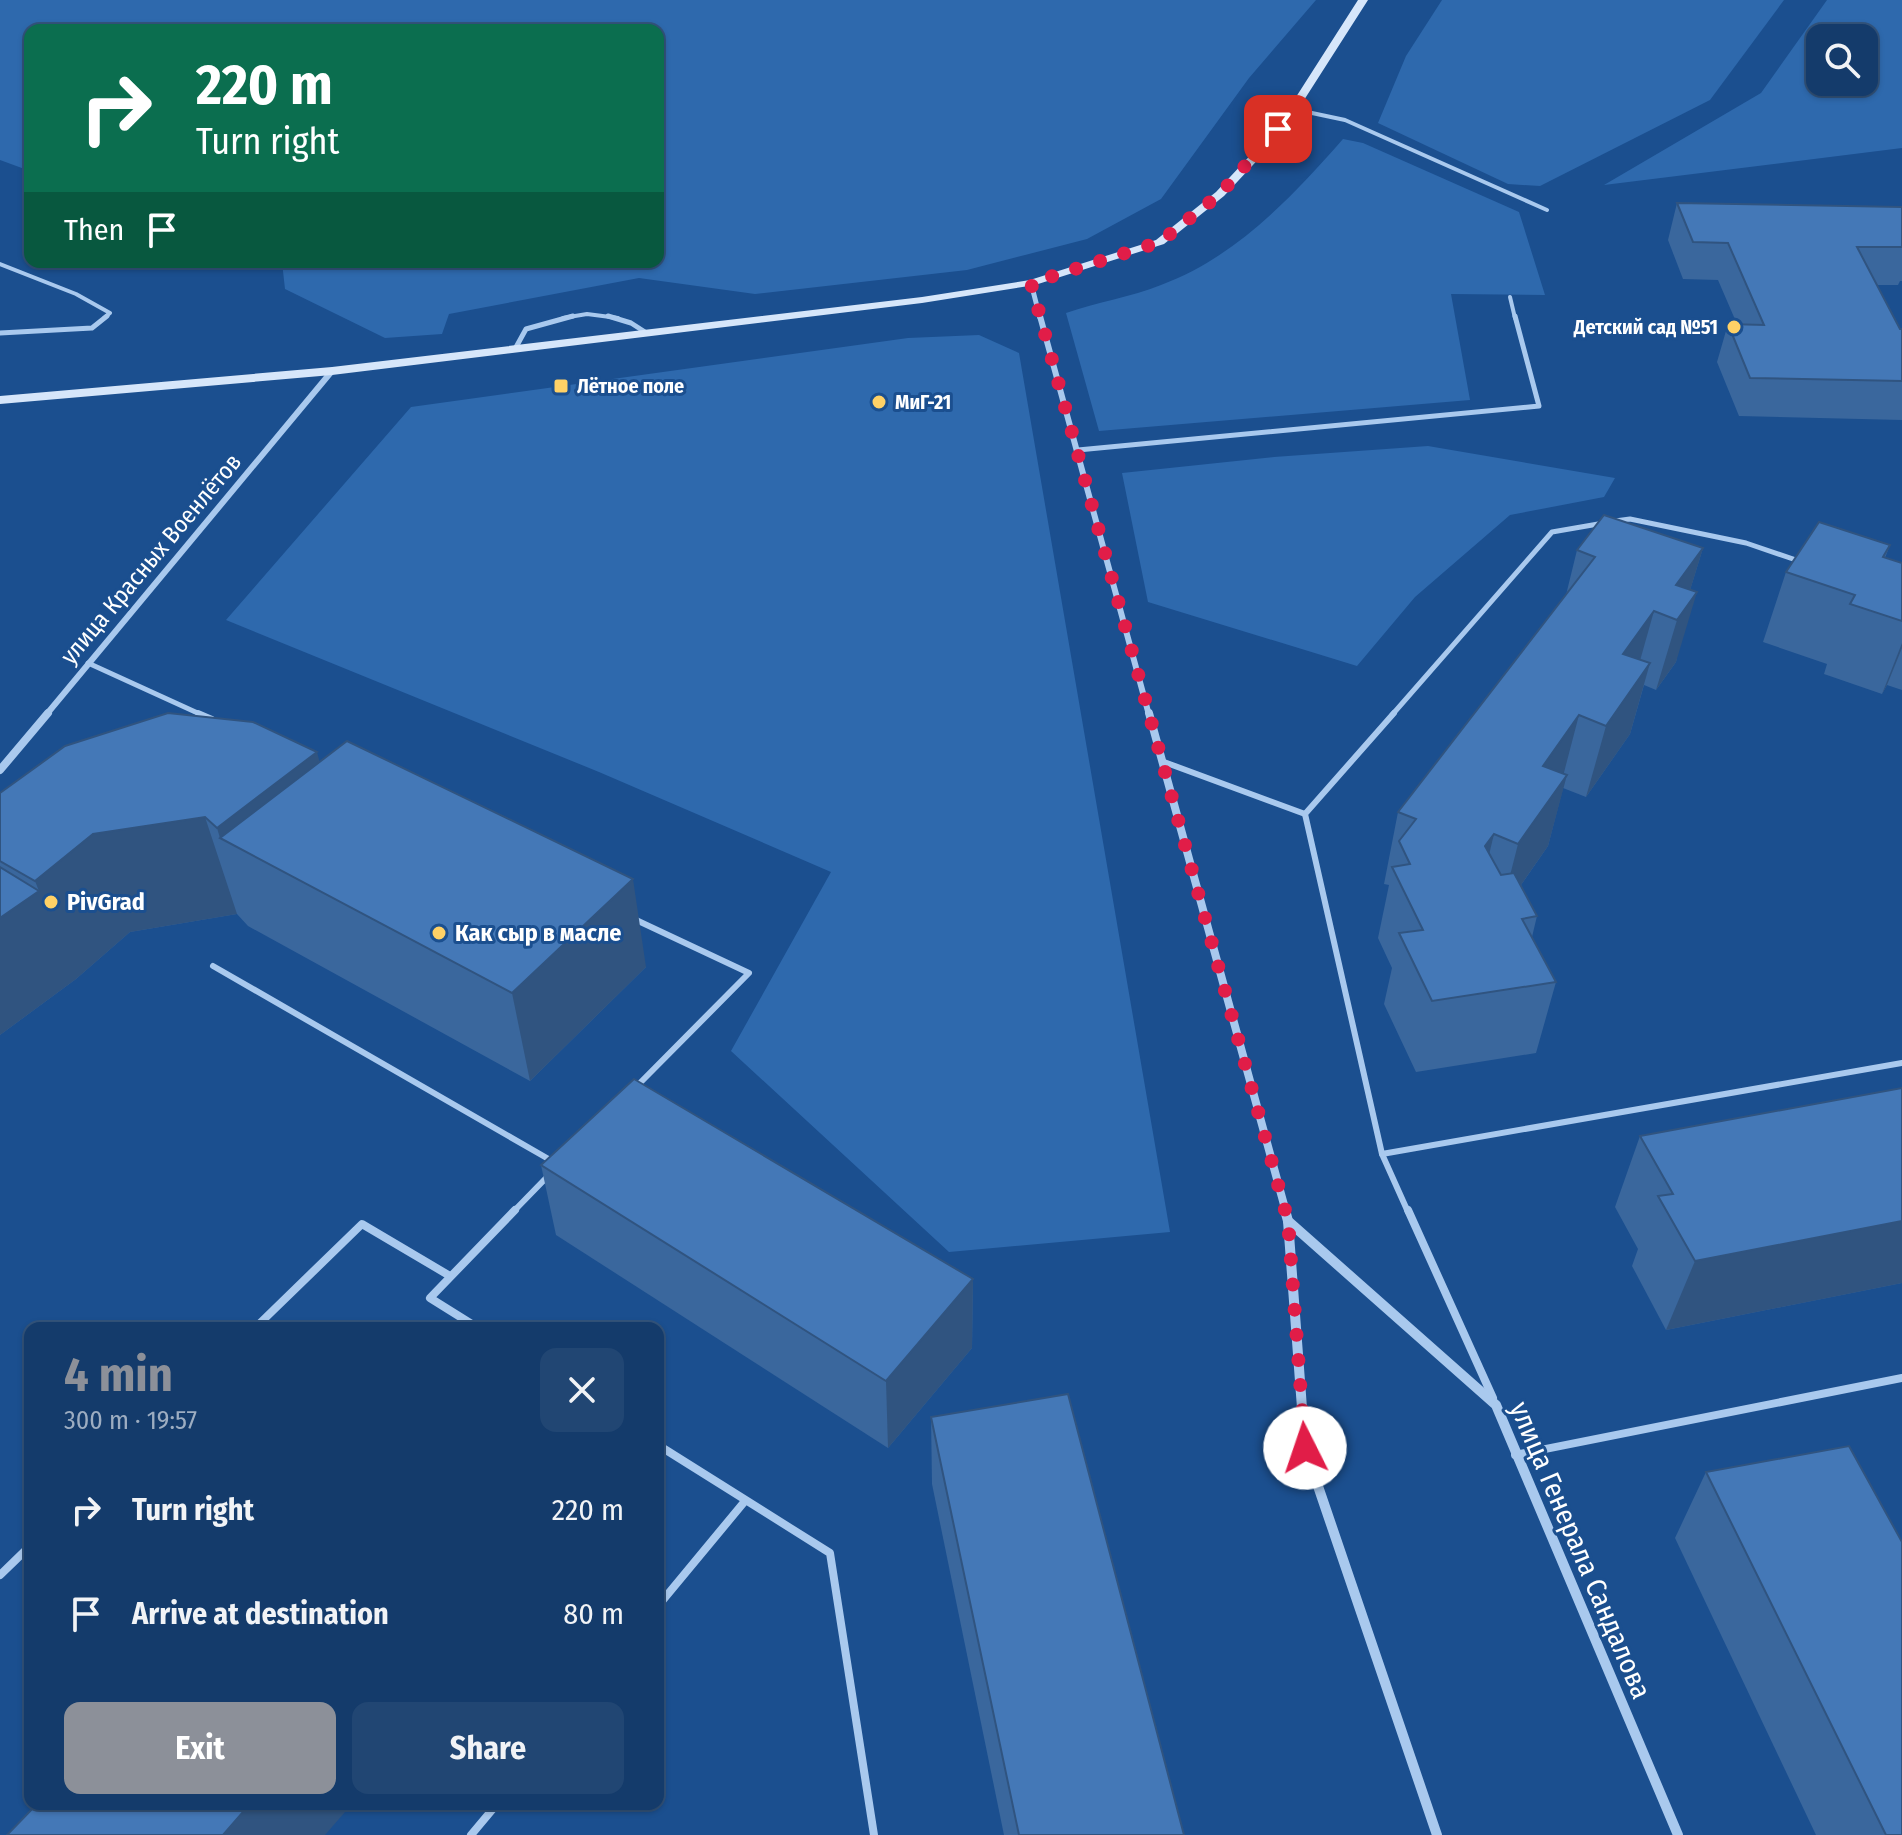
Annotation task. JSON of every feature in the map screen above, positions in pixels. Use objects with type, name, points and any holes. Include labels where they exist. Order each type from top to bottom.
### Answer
[{"type":"street","points":[[0,400],[332,371],[922,300],[1031,283],[1160,242],[1220,194],[1262,149],[1293,109],[1363,0]]},
{"type":"street","points":[[1031,283],[1288,1221],[1305,1448],[1437,1835]]},
{"type":"street","name":"улица Красных Военлётов","points":[[0,770],[332,371]]},
{"type":"street","name":"улица Генерала Сандалова","points":[[1288,1221],[1496,1405],[1678,1835]]},
{"type":"lane","points":[[1293,109],[1345,120],[1547,210]]},
{"type":"lane","points":[[0,264],[76,294],[110,313],[92,328],[0,333]]},
{"type":"lane","points":[[1078,450],[1539,406],[1510,297]]},
{"type":"lane","points":[[515,349],[526,329],[562,315],[608,313],[632,322],[645,332]]},
{"type":"lane","points":[[1305,814],[1552,532],[1630,519],[1746,543],[1817,567]]},
{"type":"lane","points":[[88,663],[214,720]]},
{"type":"lane","points":[[185,720],[199,714]]},
{"type":"lane","points":[[1164,762],[1305,814]]},
{"type":"lane","points":[[1305,814],[1382,1154],[1496,1405]]},
{"type":"lane","points":[[625,1097],[749,973],[633,918]]},
{"type":"lane","points":[[213,966],[558,1165],[430,1298],[468,1322]]},
{"type":"lane","points":[[1382,1154],[1902,1063]]},
{"type":"lane","points":[[261,1322],[362,1224],[450,1276]]},
{"type":"lane","points":[[1515,1455],[1902,1378]]},
{"type":"lane","points":[[664,1449],[830,1553],[874,1835]]},
{"type":"lane","points":[[664,1599],[745,1501]]},
{"type":"lane","points":[[0,1575],[24,1552]]},
{"type":"lane","points":[[471,1835],[492,1810]]},
{"type":"shaded area","points":[[0,0],[1316,0],[1249,78],[1161,199],[1087,239],[967,270],[755,294],[639,278],[449,314],[442,334],[385,338],[285,289],[283,268],[664,268],[664,24],[24,24],[24,169],[0,160]]},
{"type":"shaded area","points":[[1442,0],[1784,0],[1710,100],[1540,186],[1508,184],[1378,123],[1406,56]]},
{"type":"shaded area","points":[[1827,0],[1902,0],[1902,148],[1604,185],[1761,93],[1806,30],[1806,96],[1878,96],[1878,24],[1810,24]]},
{"type":"shaded area","points":[[1343,139],[1363,143],[1519,212],[1545,295],[1451,294],[1470,400],[1099,431],[1066,313],[1161,285],[1214,259],[1261,224]]},
{"type":"shaded area","points":[[979,335],[1019,353],[1170,1232],[949,1252],[731,1051],[831,872],[599,772],[226,620],[411,407],[908,338]]},
{"type":"shaded area","points":[[1428,446],[1615,478],[1604,497],[1510,515],[1415,597],[1357,666],[1148,602],[1122,473],[1274,457]]},
{"type":"building","points":[[1677,203],[1902,207],[1902,247],[1857,247],[1902,329],[1902,381],[1750,378],[1728,324],[1764,325],[1728,243],[1693,242]]},
{"type":"building","points":[[1604,515],[1703,548],[1676,585],[1697,592],[1677,620],[1654,611],[1623,654],[1650,663],[1606,726],[1579,715],[1543,766],[1567,775],[1518,844],[1494,834],[1485,846],[1501,875],[1514,873],[1537,916],[1522,919],[1556,982],[1432,1001],[1399,933],[1423,930],[1392,867],[1410,864],[1399,841],[1416,819],[1398,812],[1595,557],[1577,550]]},
{"type":"building","points":[[1819,522],[1890,545],[1883,557],[1902,563],[1902,621],[1850,604],[1855,595],[1786,572]]},
{"type":"building","points":[[168,713],[253,722],[317,752],[217,828],[205,817],[93,834],[35,881],[0,861],[0,793],[65,746]]},
{"type":"building","points":[[347,741],[633,879],[512,993],[220,838]]},
{"type":"building","points":[[0,867],[39,891],[0,918]]},
{"type":"building","points":[[634,1079],[973,1279],[886,1381],[541,1165]]},
{"type":"building","points":[[1902,1088],[1902,1221],[1695,1261],[1658,1196],[1673,1194],[1640,1136]]},
{"type":"building","points":[[1068,1394],[1184,1835],[1019,1835],[931,1417]]},
{"type":"building","points":[[1849,1446],[1902,1542],[1902,1835],[1886,1835],[1706,1472]]},
{"type":"building","points":[[31,1810],[245,1810],[223,1835],[7,1835]]},
{"type":"place","name":"Детский сад №51","points":[[1734,327]]},
{"type":"place","name":"Лётное поле","points":[[561,386]]},
{"type":"place","name":"МиГ-21","points":[[879,402]]},
{"type":"place","name":"PivGrad","points":[[51,902]]},
{"type":"place","name":"Как сыр в масле","points":[[439,933]]},
{"type":"route","points":[[1278,129],[1220,194],[1160,242],[1031,283],[1288,1221],[1305,1448]]}]
